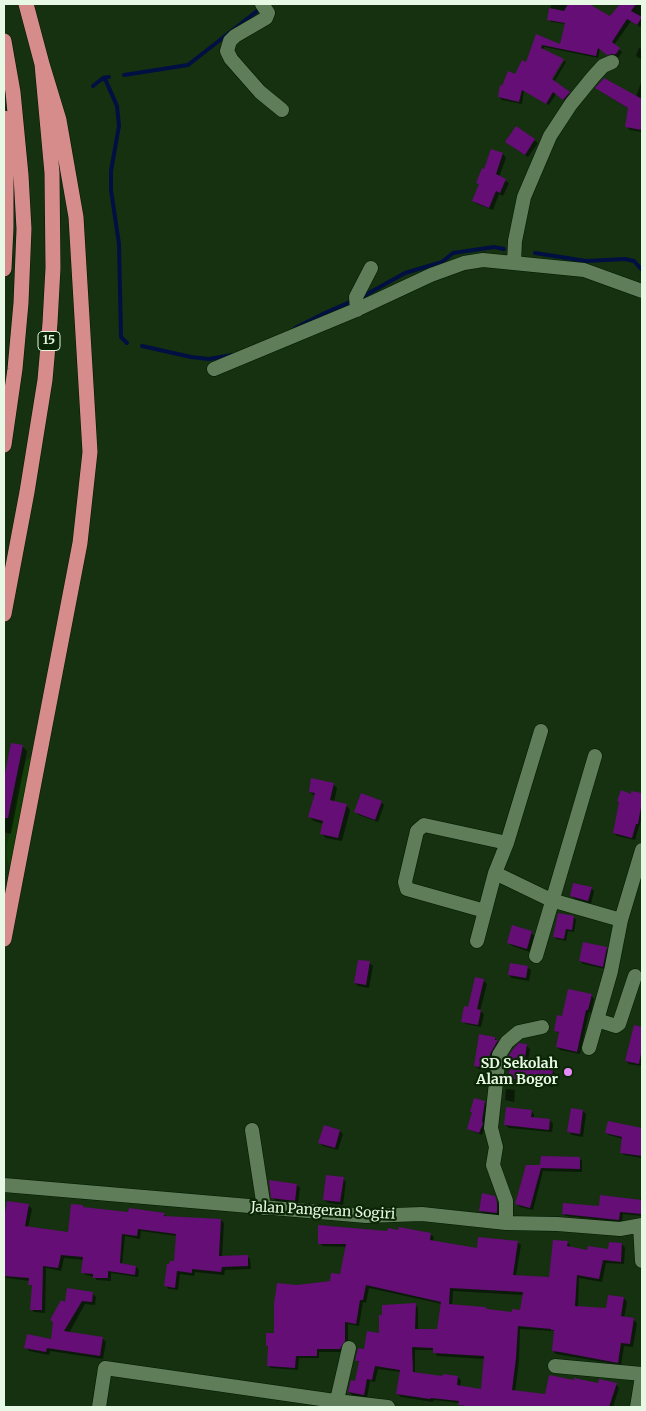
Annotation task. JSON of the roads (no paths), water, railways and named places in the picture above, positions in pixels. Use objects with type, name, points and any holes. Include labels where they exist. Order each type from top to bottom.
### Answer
[{"type":"highway","name":"15","points":[[4,614],[27,492],[42,398],[50,323],[53,268],[52,173],[42,64],[26,4]]},
{"type":"highway","name":"15","points":[[4,41],[13,92],[22,175],[24,229],[21,303],[15,369],[4,445]]},
{"type":"highway","points":[[4,939],[80,543],[90,452],[76,217],[59,120],[42,64]]},
{"type":"highway","points":[[4,118],[6,228],[4,269]]},
{"type":"street","points":[[265,8],[268,15],[264,21],[235,36],[230,41],[227,51],[231,60],[260,92],[282,110]]},
{"type":"street","points":[[514,263],[515,241],[524,197],[550,136],[592,77],[603,66],[612,62]]},
{"type":"street","points":[[214,369],[357,310],[431,275],[464,263],[483,260],[584,270],[642,292]]},
{"type":"street","points":[[357,310],[356,297],[371,268]]},
{"type":"street","points":[[477,941],[495,874],[541,731]]},
{"type":"street","points":[[536,956],[595,756]]},
{"type":"street","points":[[485,910],[408,889],[405,882],[417,831],[420,826],[424,825],[506,843]]},
{"type":"street","points":[[589,1048],[611,971],[621,920],[642,850]]},
{"type":"street","points":[[495,874],[551,900],[621,920]]},
{"type":"street","points":[[597,1020],[616,1026],[619,1024],[639,977],[611,971]]},
{"type":"street","points":[[506,1223],[506,1201],[493,1165],[496,1147],[491,1128],[499,1055],[507,1042],[519,1032],[542,1027]]},
{"type":"street","points":[[252,1130],[264,1208]]},
{"type":"street","name":"Jalan Pangeran Sogiri","points":[[4,1185],[366,1216],[422,1214],[506,1223],[557,1224],[620,1229],[641,1225]]},
{"type":"street","points":[[641,1225],[642,1261]]},
{"type":"street","points":[[331,1402],[349,1348]]},
{"type":"street","points":[[555,1366],[642,1375],[637,1407]]},
{"type":"street","points":[[99,1407],[104,1368],[331,1402],[388,1407]]},
{"type":"waterway","points":[[124,75],[188,65],[261,8]]},
{"type":"waterway","points":[[93,86],[103,78],[109,77]]},
{"type":"waterway","points":[[103,78],[117,106],[119,126],[111,171],[111,190],[119,244],[121,337],[127,343]]},
{"type":"waterway","points":[[360,298],[405,273],[442,262],[453,253],[494,247],[504,249]]},
{"type":"waterway","points":[[535,253],[586,261],[625,259],[634,261],[642,270]]},
{"type":"waterway","points":[[295,328],[350,302]]},
{"type":"waterway","points":[[142,346],[209,359],[232,355]]},
{"type":"place","name":"SD Sekolah Alam Bogor","points":[[568,1072]]}]
